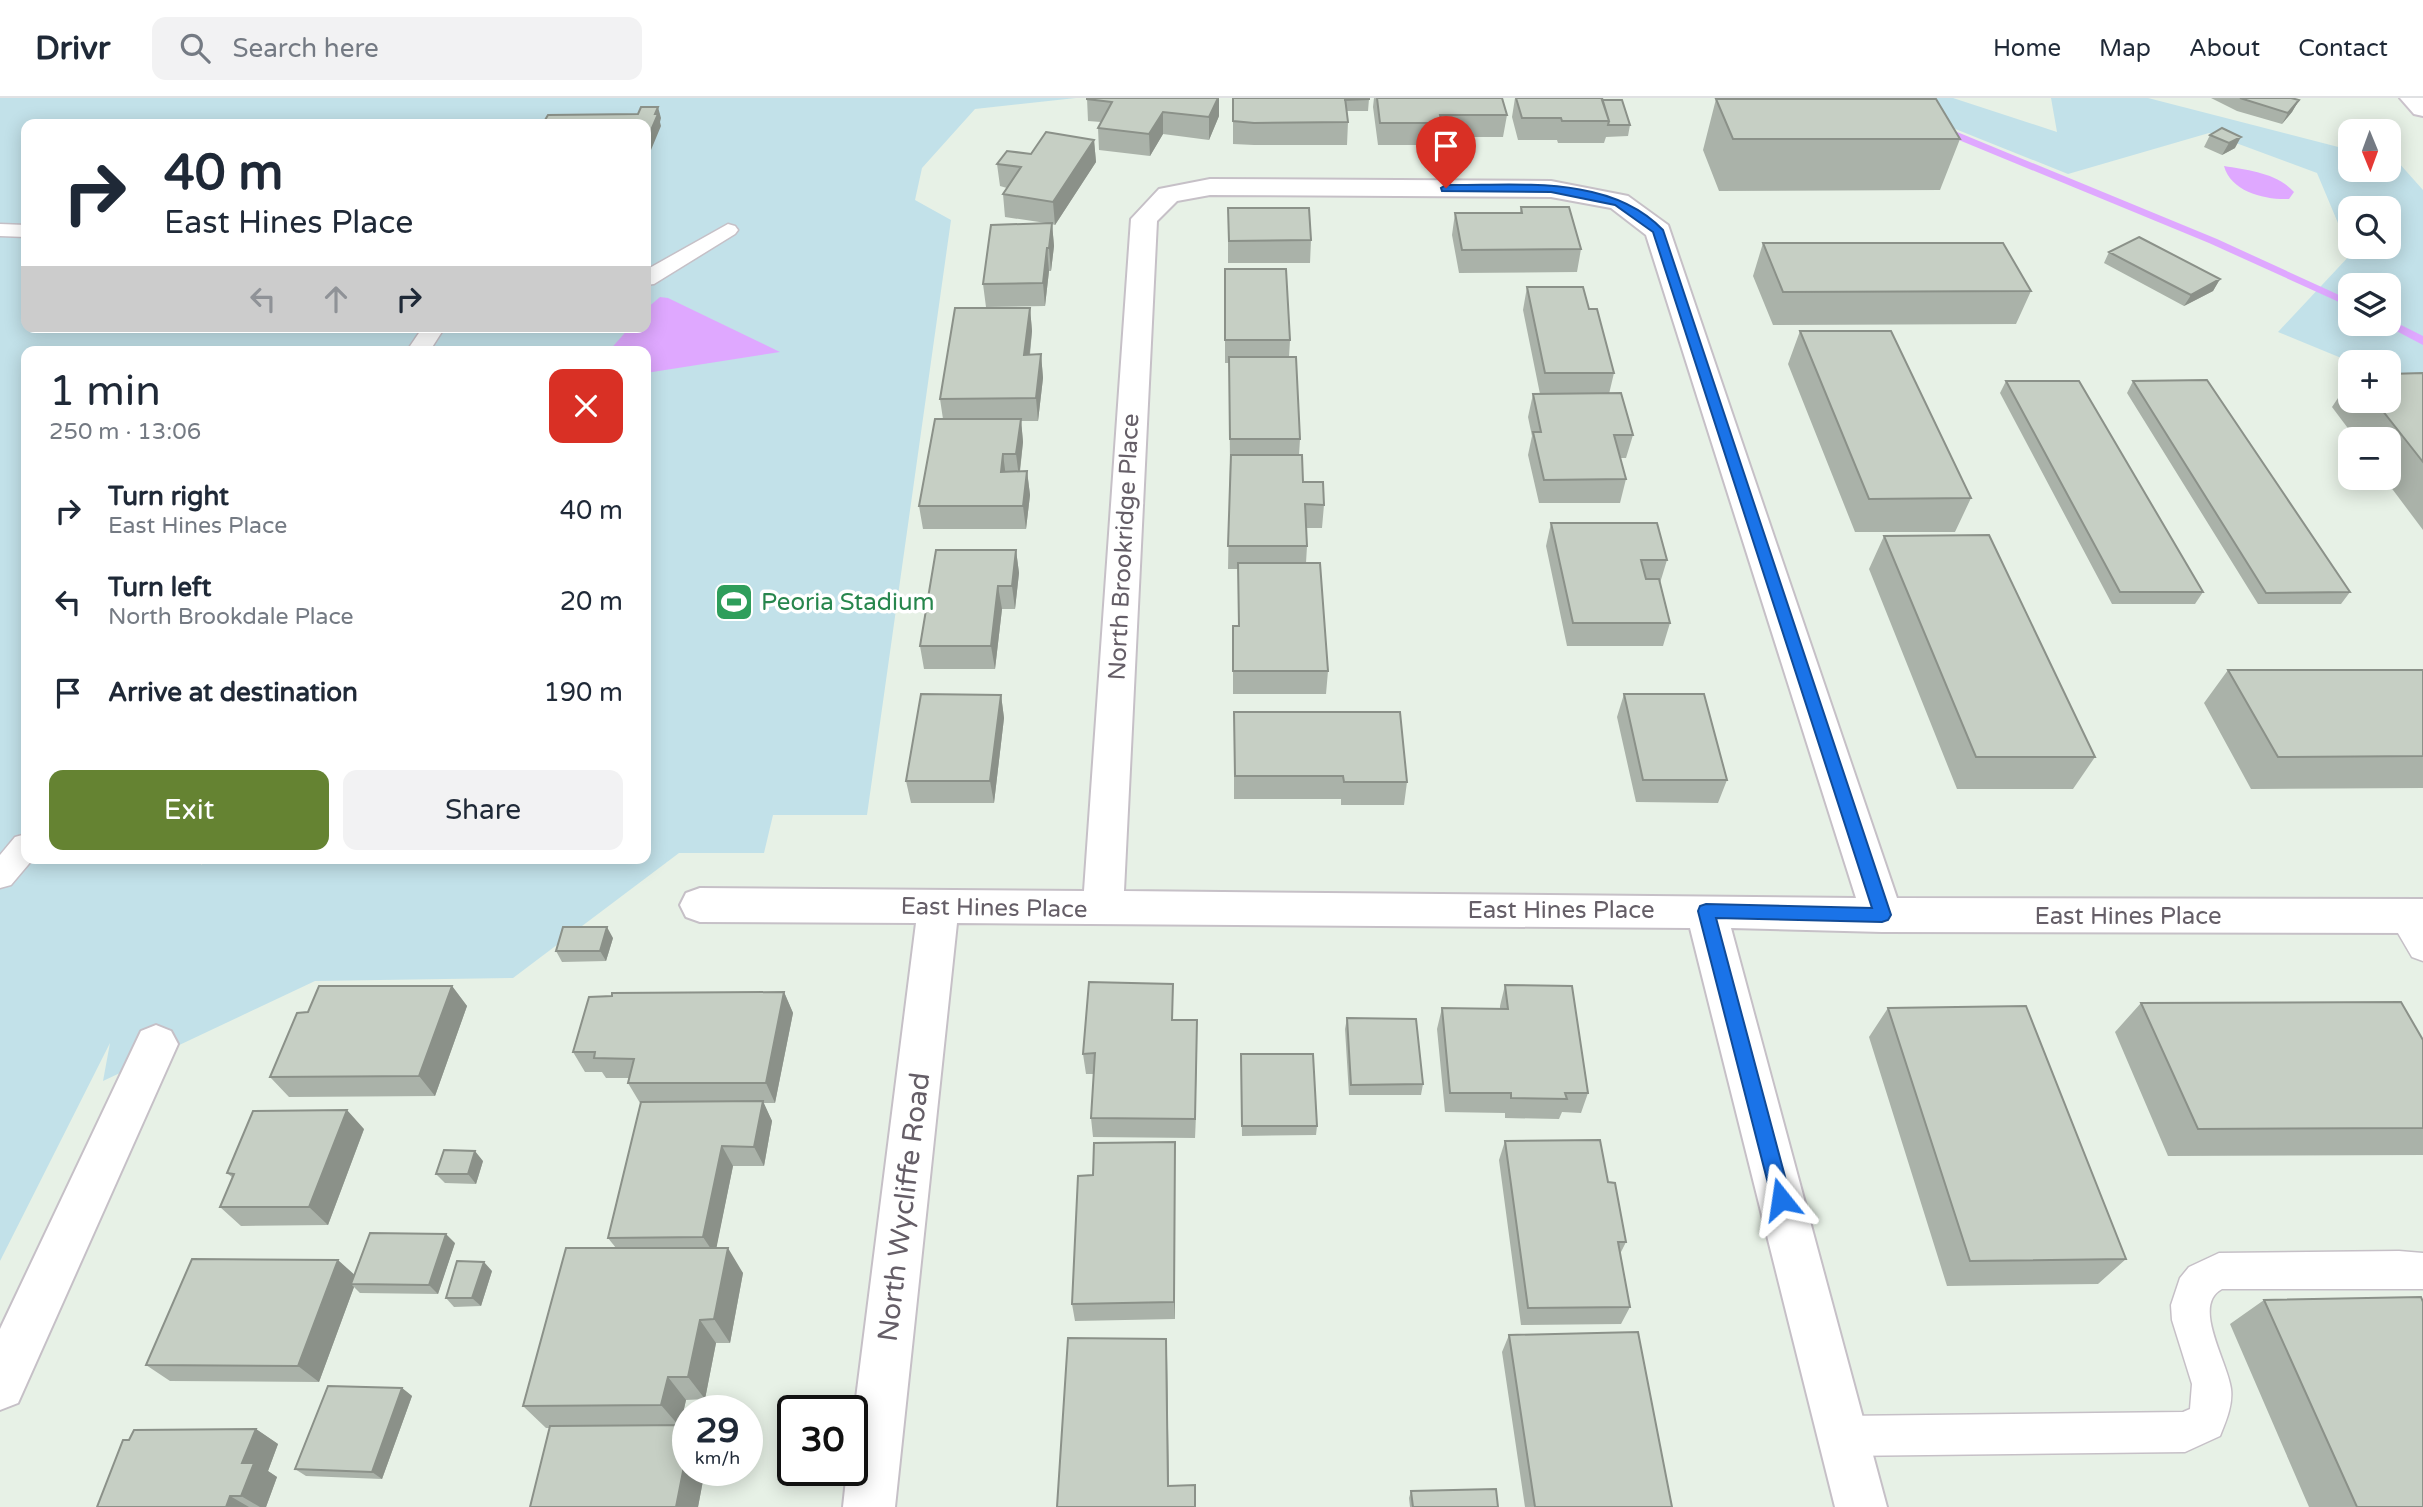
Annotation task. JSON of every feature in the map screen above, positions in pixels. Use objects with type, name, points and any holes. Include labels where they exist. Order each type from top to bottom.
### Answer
[{"type":"street","points":[[2412,98],[2423,109]]},
{"type":"street","name":"North Brookridge Place","points":[[1103,909],[1144,219],[1168,195],[1210,187],[1551,189],[1619,202],[1658,230],[1882,915]]},
{"type":"street","name":"East Hines Place","points":[[699,905],[1706,911],[2417,926]]},
{"type":"street","name":"North Wycliffe Road","points":[[869,1507],[938,908]]},
{"type":"street","points":[[1706,911],[1861,1507]]},
{"type":"street","points":[[0,1385],[156,1044]]},
{"type":"lane","points":[[0,230],[21,231]]},
{"type":"lane","points":[[651,276],[728,230]]},
{"type":"lane","points":[[0,876],[21,852]]},
{"type":"lane","points":[[1842,1436],[2185,1432],[2206,1422],[2212,1405],[2211,1382],[2194,1334],[2189,1310],[2194,1289],[2202,1277],[2219,1271],[2423,1271]]},
{"type":"shaded area","name":"Peoria Stadium","points":[[0,98],[1076,98],[975,109],[922,168],[915,200],[951,220],[867,815],[773,815],[764,853],[679,853],[513,978],[315,981],[103,1081],[110,1043],[0,1261]]},
{"type":"shaded area","points":[[1878,98],[1953,98],[2057,132],[2051,98],[2148,98],[2338,147],[2338,182],[2401,182],[2401,165],[2423,190],[2423,393],[2401,383],[2401,350],[2338,350],[2338,357],[2278,332],[2346,259],[2401,259],[2401,196],[2338,196],[2338,223],[2317,173],[2209,133],[2068,174]]},
{"type":"shaded area","points":[[2224,166],[2271,176],[2294,192],[2289,199],[2250,193],[2234,182]]},
{"type":"shaded area","points":[[660,297],[668,298],[780,352],[651,372],[651,346],[613,346],[625,333],[651,333],[651,305]]},
{"type":"building","points":[[1087,98],[1218,98],[1209,117],[1163,112],[1149,134],[1098,128],[1112,102]]},
{"type":"building","points":[[1233,98],[1345,98],[1348,122],[1233,121]]},
{"type":"building","points":[[1369,98],[1369,99],[1345,100]]},
{"type":"building","points":[[1377,98],[1502,98],[1507,115],[1440,115],[1442,123],[1380,123]]},
{"type":"building","points":[[1516,98],[1602,98],[1609,121],[1522,118]]},
{"type":"building","points":[[2240,98],[2291,98],[2299,100],[2288,113]]},
{"type":"building","points":[[1716,99],[1936,99],[1960,139],[1733,139]]},
{"type":"building","points":[[1602,100],[1622,100],[1630,125],[1608,125]]},
{"type":"building","points":[[641,107],[658,107],[651,130],[651,119],[546,119],[548,115],[638,114]]},
{"type":"building","points":[[2222,128],[2241,137],[2229,143],[2210,135]]},
{"type":"building","points":[[1046,132],[1094,140],[1053,202],[1003,194],[1021,167],[997,164],[1007,151],[1031,154]]},
{"type":"building","points":[[1521,207],[1569,207],[1581,249],[1462,250],[1455,213],[1522,213]]},
{"type":"building","points":[[1228,208],[1309,208],[1311,240],[1229,241]]},
{"type":"building","points":[[1052,223],[1043,283],[983,284],[991,225]]},
{"type":"building","points":[[2139,237],[2220,279],[2191,295],[2109,252]]},
{"type":"building","points":[[1763,243],[2003,243],[2031,291],[1783,292]]},
{"type":"building","points":[[1225,269],[1286,269],[1290,340],[1225,340]]},
{"type":"building","points":[[1527,287],[1583,287],[1589,309],[1597,309],[1614,373],[1545,373]]},
{"type":"building","points":[[955,308],[1030,308],[1024,355],[1041,354],[1036,398],[940,399]]},
{"type":"building","points":[[1800,331],[1891,331],[1971,498],[1869,499]]},
{"type":"building","points":[[1229,357],[1296,357],[1300,439],[1230,439]]},
{"type":"building","points":[[2423,373],[2423,462],[2401,434],[2401,427],[2395,427],[2384,413],[2401,413],[2401,374]]},
{"type":"building","points":[[2207,380],[2350,592],[2266,593],[2133,381]]},
{"type":"building","points":[[2006,381],[2079,381],[2203,592],[2120,592]]},
{"type":"building","points":[[1621,393],[1633,435],[1614,435],[1626,479],[1544,480],[1533,432],[1541,432],[1533,394]]},
{"type":"building","points":[[935,419],[1021,419],[1016,454],[1003,454],[1001,472],[1027,471],[1023,506],[919,506]]},
{"type":"building","points":[[1231,455],[1302,455],[1303,482],[1323,482],[1324,505],[1305,504],[1307,546],[1228,546]]},
{"type":"building","points":[[1551,523],[1657,523],[1667,560],[1641,560],[1646,579],[1659,579],[1670,623],[1573,623]]},
{"type":"building","points":[[1989,535],[2095,757],[1976,757],[1884,536]]},
{"type":"building","points":[[936,550],[1016,550],[1012,586],[998,586],[991,646],[920,646]]},
{"type":"building","points":[[1238,563],[1320,563],[1328,671],[1233,671],[1233,626],[1239,626]]},
{"type":"building","points":[[2228,670],[2423,670],[2423,756],[2278,757]]},
{"type":"building","points":[[921,694],[1001,695],[990,781],[906,781]]},
{"type":"building","points":[[1624,694],[1704,694],[1727,780],[1643,780]]},
{"type":"building","points":[[1234,712],[1400,712],[1407,782],[1344,782],[1343,776],[1235,776]]},
{"type":"building","points":[[563,927],[607,927],[600,951],[556,951]]},
{"type":"building","points":[[1089,982],[1173,984],[1172,1020],[1197,1020],[1195,1119],[1091,1118],[1095,1053],[1083,1054]]},
{"type":"building","points":[[1505,985],[1572,986],[1588,1093],[1565,1093],[1567,1099],[1511,1098],[1511,1093],[1450,1093],[1442,1008],[1508,1009]]},
{"type":"building","points":[[319,986],[452,986],[419,1076],[270,1077],[297,1013],[308,1012]]},
{"type":"building","points":[[784,992],[766,1083],[628,1083],[634,1059],[594,1058],[595,1052],[573,1052],[589,997],[612,996],[612,993]]},
{"type":"building","points":[[2401,1002],[2423,1040],[2423,1128],[2198,1129],[2141,1003]]},
{"type":"building","points":[[2026,1006],[2126,1259],[1970,1261],[1888,1008]]},
{"type":"building","points":[[1347,1018],[1416,1019],[1423,1084],[1351,1085]]},
{"type":"building","points":[[1241,1054],[1313,1054],[1317,1126],[1242,1126]]},
{"type":"building","points":[[763,1101],[754,1147],[722,1146],[703,1237],[608,1238],[641,1102]]},
{"type":"building","points":[[347,1110],[309,1207],[220,1207],[234,1174],[227,1173],[253,1111]]},
{"type":"building","points":[[1600,1140],[1608,1182],[1615,1183],[1626,1242],[1618,1242],[1630,1307],[1528,1308],[1505,1141]]},
{"type":"building","points":[[1175,1142],[1174,1302],[1072,1304],[1078,1176],[1093,1175],[1094,1143]]},
{"type":"building","points":[[444,1150],[475,1151],[468,1174],[436,1174]]},
{"type":"building","points":[[370,1233],[446,1234],[429,1285],[351,1284]]},
{"type":"building","points":[[566,1248],[728,1248],[714,1319],[700,1320],[688,1377],[668,1377],[661,1405],[523,1406]]},
{"type":"building","points":[[192,1259],[338,1260],[298,1366],[146,1365]]},
{"type":"building","points":[[457,1261],[484,1262],[472,1298],[446,1298]]},
{"type":"building","points":[[2421,1297],[2423,1507],[2357,1507],[2264,1300]]},
{"type":"building","points":[[1638,1332],[1672,1507],[1535,1507],[1509,1335]]},
{"type":"building","points":[[1068,1338],[1166,1339],[1168,1486],[1195,1485],[1195,1507],[1057,1507]]},
{"type":"building","points":[[328,1386],[402,1388],[372,1472],[295,1469]]},
{"type":"building","points":[[672,1425],[672,1486],[680,1486],[676,1507],[530,1507],[550,1426]]},
{"type":"building","points":[[256,1429],[242,1463],[254,1463],[241,1496],[230,1496],[226,1507],[97,1507],[123,1440],[129,1440],[134,1430]]},
{"type":"building","points":[[1496,1489],[1498,1507],[1413,1507],[1411,1491]]},
{"type":"waterway","points":[[1941,129],[2213,241],[2338,298]]},
{"type":"waterway","points":[[2401,329],[2423,341]]},
{"type":"place","name":"Peoria Stadium","points":[[734,602]]},
{"type":"route","points":[[1446,188],[1551,189],[1619,202],[1658,230],[1882,915],[1706,911],[1781,1199]]}]
